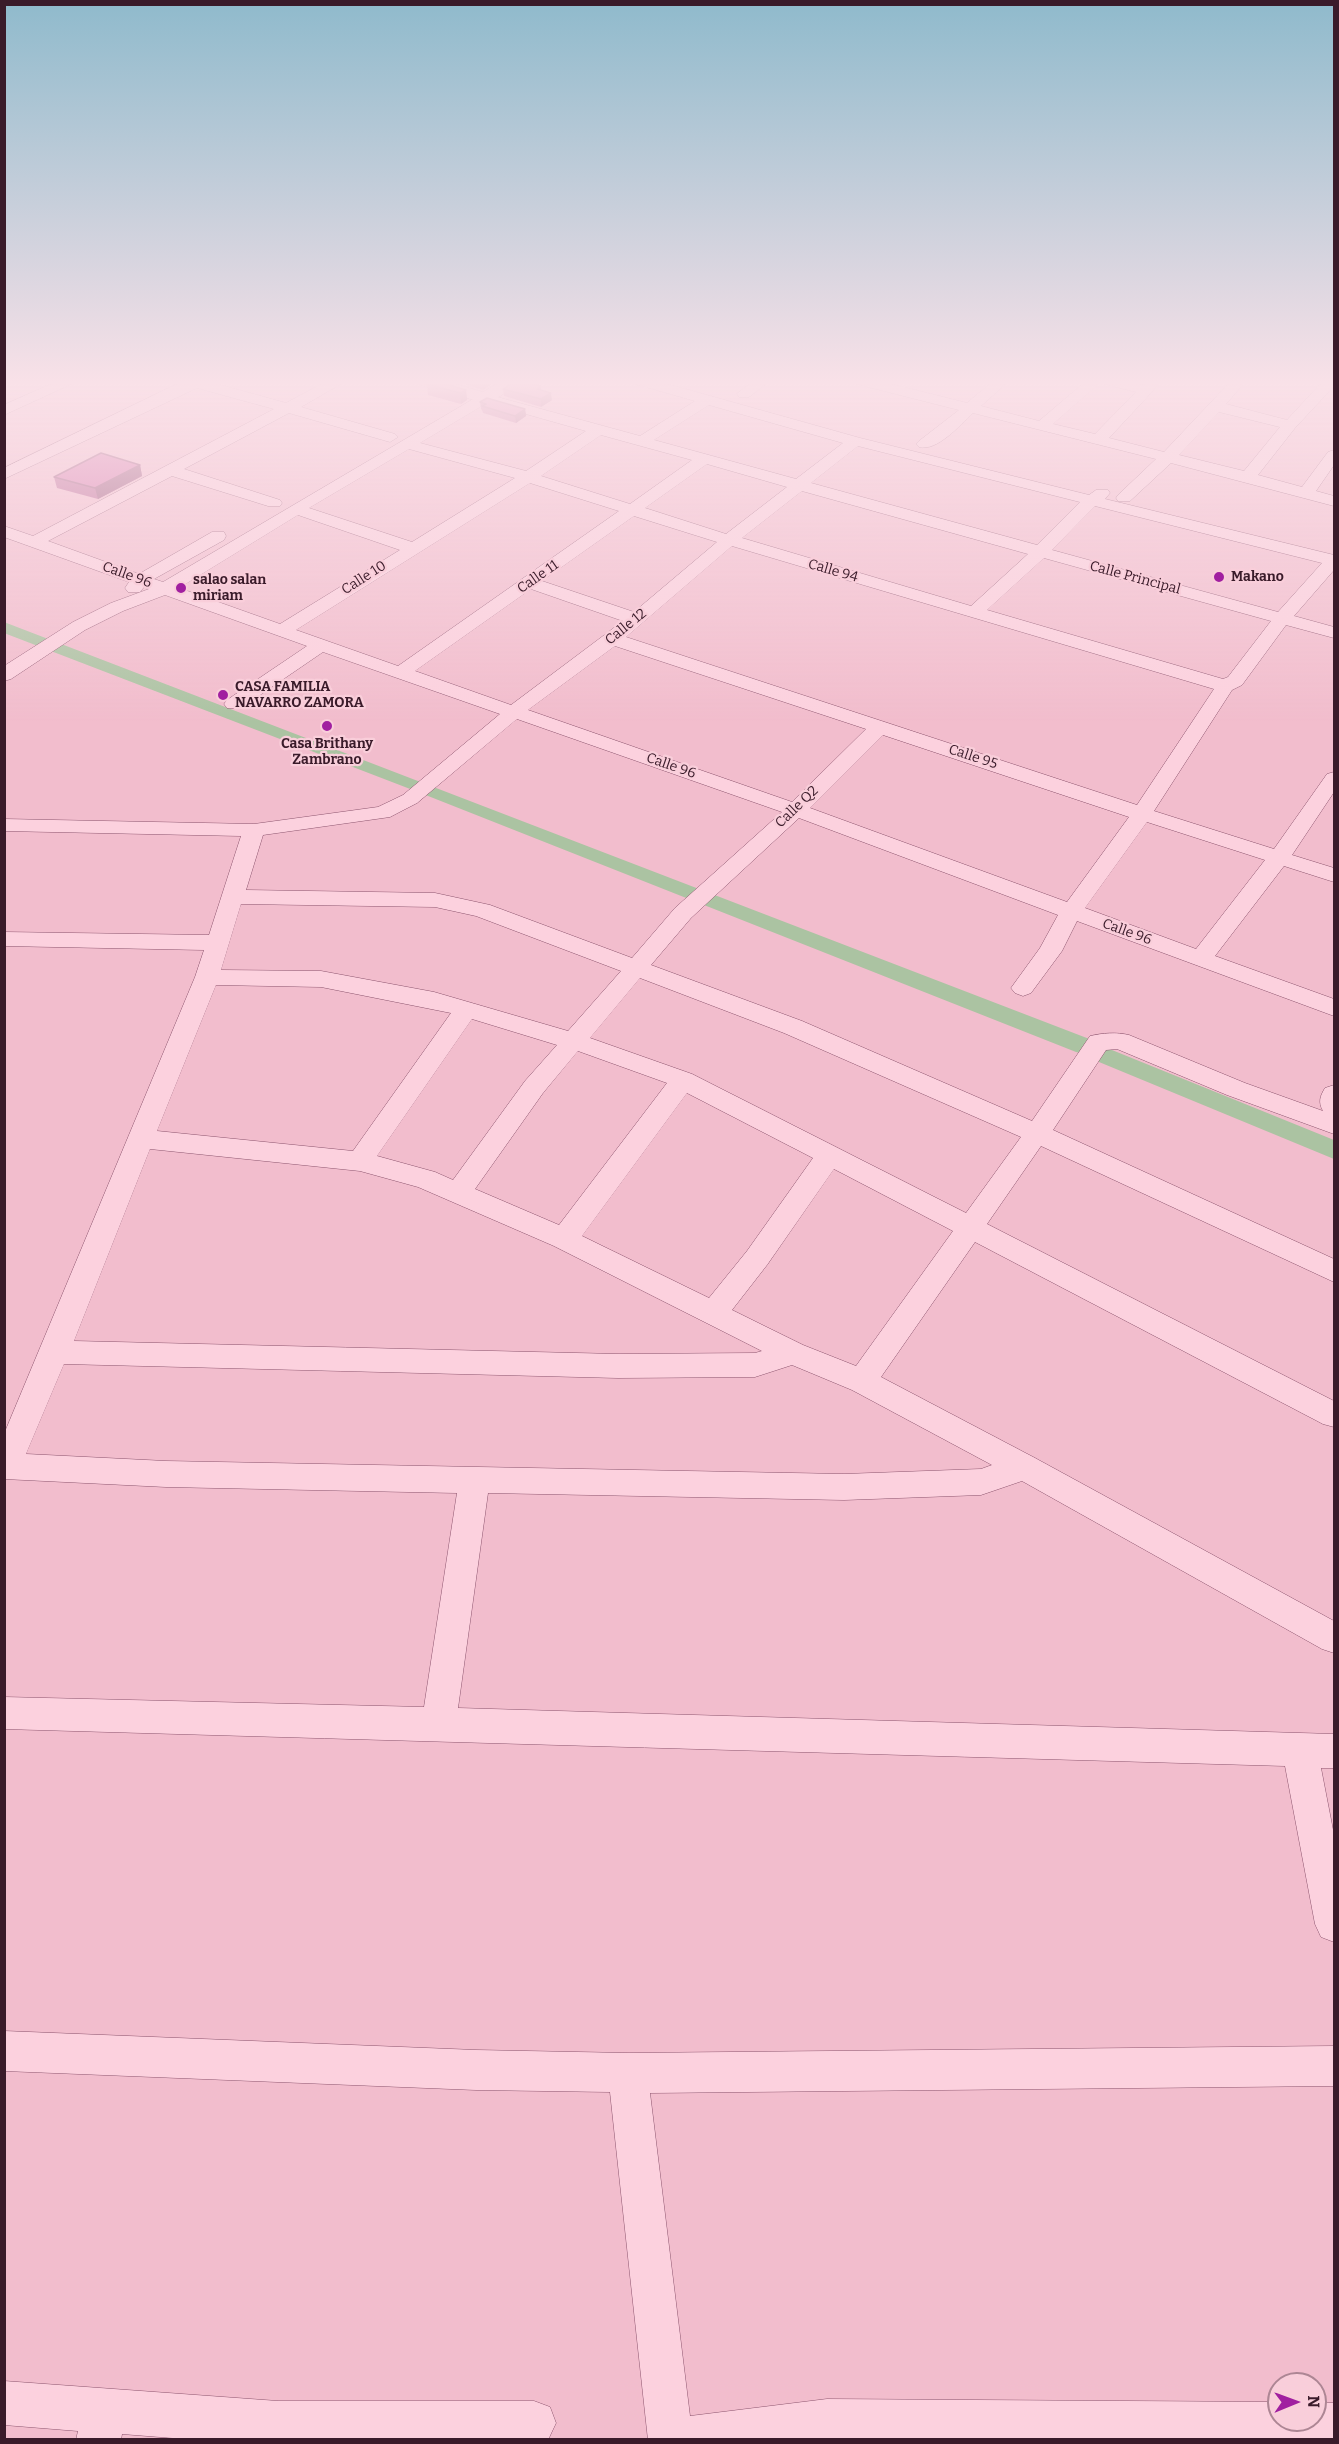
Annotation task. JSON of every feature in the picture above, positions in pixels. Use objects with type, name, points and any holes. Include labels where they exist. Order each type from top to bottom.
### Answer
[{"type":"street","points":[[36,541],[123,495]]},
{"type":"street","points":[[249,495],[274,503]]},
{"type":"street","points":[[254,515],[288,495]]},
{"type":"street","points":[[4,675],[79,626],[117,607],[165,589],[319,495]]},
{"type":"street","name":"Calle 10","points":[[282,631],[499,495]]},
{"type":"street","name":"Calle 94","points":[[584,495],[1225,686]]},
{"type":"street","name":"Calle 11","points":[[400,673],[655,495]]},
{"type":"street","name":"Calle 12","points":[[4,825],[254,830],[383,813],[410,799],[515,711],[613,639],[729,540],[786,495]]},
{"type":"street","name":"Calle Principal","points":[[835,495],[1335,633]]},
{"type":"street","points":[[1094,495],[1124,498],[1334,558]]},
{"type":"street","points":[[1095,495],[1334,558]]},
{"type":"street","points":[[1124,498],[1127,495]]},
{"type":"street","points":[[1313,495],[1335,501]]},
{"type":"street","points":[[974,613],[1040,552],[1081,509],[1098,496]]},
{"type":"street","points":[[296,508],[412,548]]},
{"type":"street","points":[[117,607],[140,580],[233,527]]},
{"type":"street","name":"Calle 96","points":[[4,531],[400,673],[796,810],[1335,1008]]},
{"type":"street","points":[[1023,988],[1050,951],[1071,912],[1142,814],[1225,686],[1234,681],[1282,619],[1334,558]]},
{"type":"street","points":[[530,583],[636,620]]},
{"type":"street","name":"Calle 95","points":[[613,639],[1142,814],[1335,875]]},
{"type":"street","points":[[234,704],[321,645]]},
{"type":"street","name":"Calle Q2","points":[[458,1193],[534,1087],[571,1041],[638,969],[683,913],[796,810],[879,727]]},
{"type":"street","points":[[1201,959],[1280,856],[1335,778]]},
{"type":"street","points":[[254,830],[235,897],[207,977],[55,1352],[5,1466],[166,1474],[844,1487],[981,1482],[1024,1467]]},
{"type":"street","points":[[235,897],[435,900],[482,910],[792,1027],[1036,1133],[1335,1271]]},
{"type":"street","points":[[4,960],[9,939],[219,943]]},
{"type":"street","points":[[207,977],[321,978],[434,1000],[596,1048],[683,1080],[1335,1415]]},
{"type":"street","points":[[360,1161],[465,1010]]},
{"type":"street","points":[[862,1381],[1099,1041],[1120,1041],[1236,1089],[1335,1125]]},
{"type":"street","points":[[564,1239],[683,1080]]},
{"type":"street","points":[[1335,1094],[1332,1101],[1335,1108]]},
{"type":"street","points":[[140,1139],[360,1161],[426,1179],[564,1239],[793,1353],[862,1381],[1335,1638]]},
{"type":"street","points":[[713,1313],[757,1258],[828,1156]]},
{"type":"street","points":[[55,1352],[618,1366],[754,1365],[793,1353]]},
{"type":"street","points":[[440,1724],[474,1480]]},
{"type":"street","points":[[4,1713],[1317,1751],[1335,1924]]},
{"type":"street","points":[[4,2051],[476,2070],[628,2073],[1335,2066]]},
{"type":"street","points":[[628,2073],[671,2439]]},
{"type":"street","points":[[4,2403],[101,2425],[279,2431],[534,2423]]},
{"type":"street","points":[[676,2439],[827,2421],[1002,2431],[1335,2426]]},
{"type":"waterway","points":[[4,627],[417,786]]},
{"type":"waterway","points":[[427,790],[697,896]]},
{"type":"waterway","points":[[705,899],[1084,1046]]},
{"type":"waterway","points":[[1107,1056],[1334,1150]]},
{"type":"place","name":"Makano","points":[[1219,577]]},
{"type":"place","name":"salao salan miriam","points":[[181,588]]},
{"type":"place","name":"CASA FAMILIA NAVARRO ZAMORA","points":[[223,695]]},
{"type":"place","name":"Casa Brithany Zambrano","points":[[327,726]]}]
